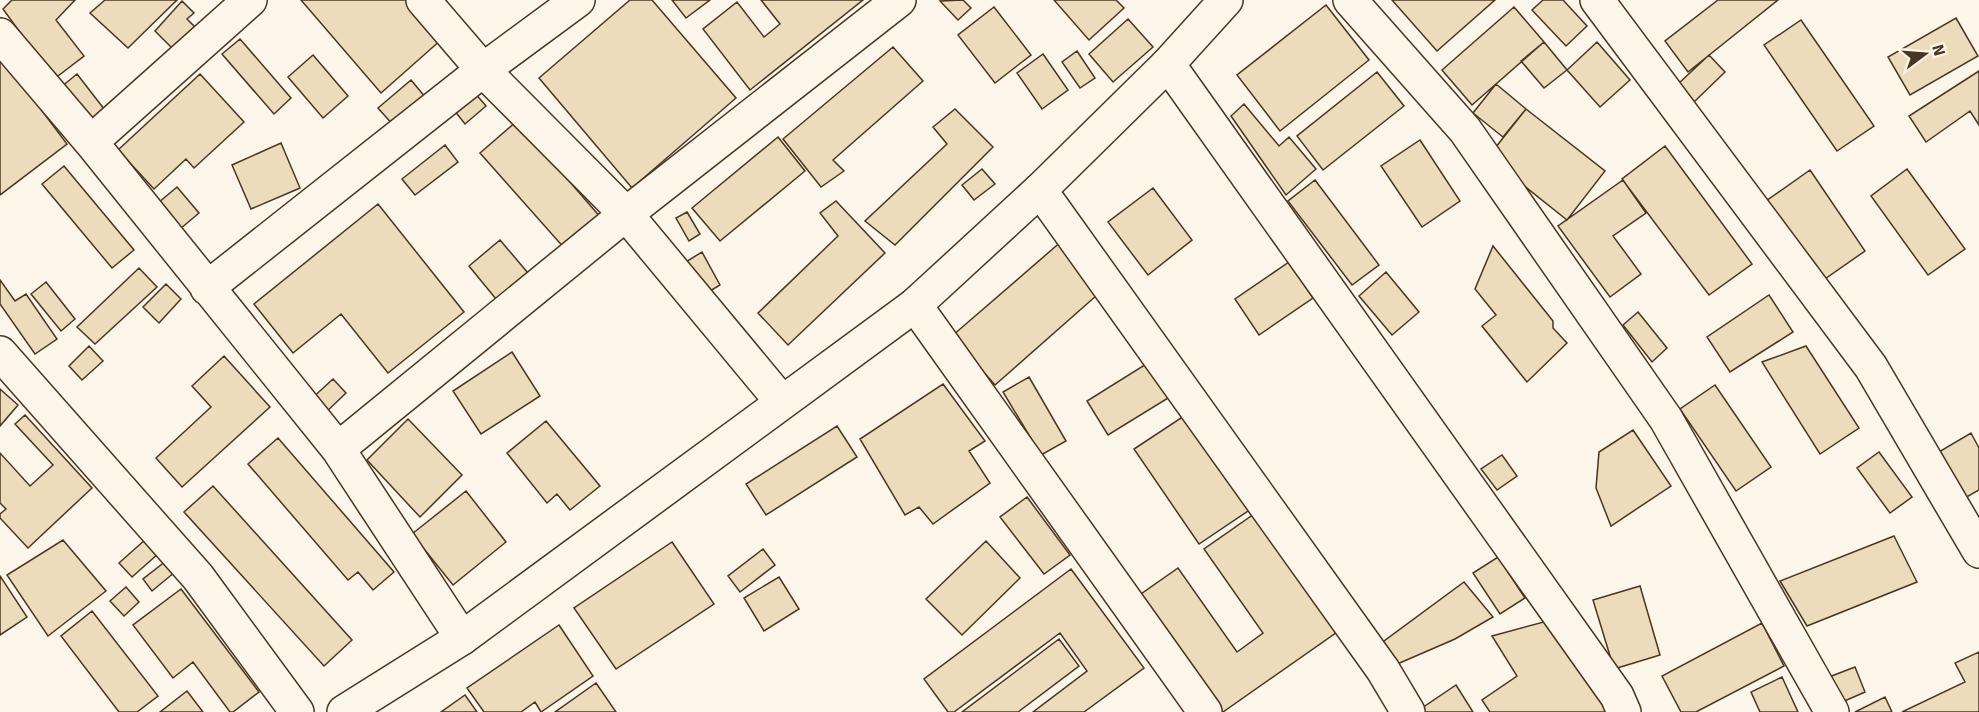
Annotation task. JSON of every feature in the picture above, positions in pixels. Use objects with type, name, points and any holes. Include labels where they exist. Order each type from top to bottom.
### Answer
[{"type":"street","points":[[91,142],[250,0]]},
{"type":"street","points":[[423,0],[483,70],[626,214],[782,402]]},
{"type":"street","points":[[207,288],[483,70],[578,0]]},
{"type":"street","points":[[338,449],[626,214],[898,0]]},
{"type":"street","points":[[344,712],[462,638],[915,305],[1040,190],[1168,64],[1226,0]]},
{"type":"street","points":[[1350,0],[1465,130],[1666,419],[1832,712]]},
{"type":"street","points":[[1597,0],[1871,367],[1979,551]]},
{"type":"street","points":[[0,35],[91,142],[338,449],[462,638]]},
{"type":"street","points":[[1168,64],[1617,696],[1624,712]]},
{"type":"street","points":[[1040,190],[1376,660],[1408,712]]},
{"type":"street","points":[[915,305],[1205,712]]},
{"type":"street","points":[[0,353],[198,577],[297,712]]},
{"type":"building","points":[[12,0],[75,0],[56,20],[84,56],[54,79],[3,9]]},
{"type":"building","points":[[105,0],[177,0],[128,48],[90,13]]},
{"type":"building","points":[[301,0],[408,0],[442,39],[381,93]]},
{"type":"building","points":[[630,0],[652,0],[736,98],[632,188],[539,78]]},
{"type":"building","points":[[672,0],[710,0],[686,18]]},
{"type":"building","points":[[761,0],[863,0],[750,90],[703,29],[737,2],[764,37],[780,24]]},
{"type":"building","points":[[963,0],[971,8],[958,20],[940,1]]},
{"type":"building","points":[[1054,0],[1116,0],[1124,8],[1089,40]]},
{"type":"building","points":[[1392,0],[1495,0],[1437,51]]},
{"type":"building","points":[[1543,0],[1563,0],[1587,26],[1566,46],[1532,10]]},
{"type":"building","points":[[1718,0],[1778,0],[1688,72],[1665,41]]},
{"type":"building","points":[[182,1],[194,13],[187,19],[198,30],[177,53],[155,31]]},
{"type":"building","points":[[1326,5],[1369,60],[1280,131],[1237,75]]},
{"type":"building","points":[[994,7],[1031,55],[995,83],[958,35]]},
{"type":"building","points":[[1514,7],[1544,42],[1472,105],[1442,70]]},
{"type":"building","points":[[1956,18],[1978,56],[1910,95],[1888,57]]},
{"type":"building","points":[[1128,19],[1153,47],[1113,82],[1089,54]]},
{"type":"building","points":[[1801,20],[1874,126],[1837,151],[1764,45]]},
{"type":"building","points":[[240,39],[291,98],[274,114],[222,54]]},
{"type":"building","points":[[1544,42],[1567,70],[1544,88],[1521,61]]},
{"type":"building","points":[[1597,42],[1630,80],[1600,107],[1567,70]]},
{"type":"building","points":[[893,47],[923,81],[833,160],[844,171],[821,187],[783,139]]},
{"type":"building","points":[[1077,51],[1095,78],[1080,88],[1062,62]]},
{"type":"building","points":[[1043,54],[1068,90],[1042,109],[1017,73]]},
{"type":"building","points":[[0,55],[67,144],[0,195]]},
{"type":"building","points":[[313,55],[348,96],[323,118],[288,77]]},
{"type":"building","points":[[1709,55],[1725,72],[1693,103],[1677,85]]},
{"type":"building","points":[[1979,71],[1979,125],[1970,111],[1926,142],[1909,116]]},
{"type":"building","points":[[1377,72],[1404,106],[1323,170],[1297,136]]},
{"type":"building","points":[[77,74],[108,114],[86,132],[55,92]]},
{"type":"building","points":[[200,74],[244,122],[194,168],[186,159],[154,189],[118,150]]},
{"type":"building","points":[[411,80],[426,98],[394,126],[378,108]]},
{"type":"building","points":[[1496,84],[1526,109],[1503,137],[1473,113]]},
{"type":"building","points":[[474,92],[486,106],[465,124],[454,110]]},
{"type":"building","points":[[1244,104],[1279,146],[1289,137],[1316,169],[1286,195],[1231,116]]},
{"type":"building","points":[[955,109],[993,147],[895,245],[865,221],[947,144],[933,127]]},
{"type":"building","points":[[1526,109],[1605,171],[1567,220],[1488,157]]},
{"type":"building","points":[[517,121],[602,219],[566,250],[480,153]]},
{"type":"building","points":[[778,137],[805,171],[720,241],[692,208]]},
{"type":"building","points":[[1420,140],[1460,201],[1422,227],[1381,166]]},
{"type":"building","points":[[281,143],[300,188],[251,209],[232,165]]},
{"type":"building","points":[[445,145],[458,162],[415,195],[402,179]]},
{"type":"building","points":[[1665,146],[1752,264],[1709,295],[1622,179]]},
{"type":"building","points":[[64,166],[134,250],[112,268],[42,184]]},
{"type":"building","points":[[982,169],[995,184],[974,200],[962,185]]},
{"type":"building","points":[[1907,169],[1965,249],[1928,275],[1871,196]]},
{"type":"building","points":[[1810,170],[1865,251],[1822,281],[1766,201]]},
{"type":"building","points":[[1315,180],[1379,265],[1352,285],[1288,201]]},
{"type":"building","points":[[1623,180],[1646,213],[1613,236],[1641,274],[1610,297],[1558,226]]},
{"type":"building","points":[[177,187],[199,213],[173,235],[151,209]]},
{"type":"building","points":[[1153,188],[1192,240],[1148,275],[1108,222]]},
{"type":"building","points":[[836,201],[885,253],[788,345],[758,313],[838,236],[820,213]]},
{"type":"building","points":[[378,204],[464,312],[388,373],[341,314],[293,353],[254,304]]},
{"type":"building","points":[[687,212],[700,234],[689,241],[676,218]]},
{"type":"building","points":[[500,240],[528,273],[496,299],[469,266]]},
{"type":"building","points":[[1063,240],[1105,288],[995,385],[952,336]]},
{"type":"building","points":[[1493,246],[1553,321],[1553,328],[1567,343],[1527,382],[1482,326],[1496,315],[1475,289]]},
{"type":"building","points":[[702,252],[720,285],[702,296],[684,263]]},
{"type":"building","points":[[1289,262],[1313,298],[1259,335],[1235,299]]},
{"type":"building","points":[[139,268],[157,287],[95,344],[77,327]]},
{"type":"building","points":[[1386,272],[1419,312],[1392,335],[1359,296]]},
{"type":"building","points":[[0,280],[15,301],[26,294],[57,339],[35,354],[0,304]]},
{"type":"building","points":[[46,282],[75,319],[61,331],[31,294]]},
{"type":"building","points":[[166,284],[181,299],[159,323],[143,307]]},
{"type":"building","points":[[1769,295],[1793,332],[1730,372],[1707,337]]},
{"type":"building","points":[[1638,312],[1667,348],[1652,362],[1623,325]]},
{"type":"building","points":[[89,346],[103,361],[82,380],[69,366]]},
{"type":"building","points":[[1806,346],[1859,428],[1820,454],[1762,362]]},
{"type":"building","points":[[512,352],[540,396],[481,434],[453,391]]},
{"type":"building","points":[[224,356],[270,407],[182,487],[156,458],[211,407],[192,386]]},
{"type":"building","points":[[1151,361],[1173,395],[1108,435],[1087,401]]},
{"type":"building","points":[[1029,377],[1066,441],[1041,455],[1003,392]]},
{"type":"building","points":[[333,379],[346,393],[322,416],[309,401]]},
{"type":"building","points":[[943,384],[985,441],[969,451],[990,483],[933,524],[919,507],[905,515],[860,439]]},
{"type":"building","points":[[1715,385],[1771,467],[1736,491],[1680,409]]},
{"type":"building","points":[[0,389],[18,405],[0,426]]},
{"type":"building","points":[[1190,412],[1254,507],[1199,544],[1134,449]]},
{"type":"building","points":[[25,415],[92,488],[28,548],[0,518],[0,514],[6,509],[0,503],[0,453],[30,486],[53,465],[15,424]]},
{"type":"building","points":[[408,419],[462,475],[420,517],[367,460]]},
{"type":"building","points":[[546,421],[600,486],[570,510],[557,494],[547,503],[507,453]]},
{"type":"building","points":[[837,426],[857,457],[766,515],[746,484]]},
{"type":"building","points":[[1633,430],[1671,486],[1611,526],[1596,488],[1599,452]]},
{"type":"building","points":[[1971,433],[1979,448],[1979,490],[1958,502],[1932,456]]},
{"type":"building","points":[[278,438],[394,572],[373,590],[358,572],[348,580],[248,464]]},
{"type":"building","points":[[1879,452],[1912,497],[1890,513],[1857,468]]},
{"type":"building","points":[[1502,455],[1517,476],[1497,490],[1481,469]]},
{"type":"building","points":[[213,486],[352,640],[324,666],[184,512]]},
{"type":"building","points":[[466,491],[506,542],[453,585],[412,534]]},
{"type":"building","points":[[1027,497],[1070,555],[1044,574],[1000,517]]},
{"type":"building","points":[[1257,512],[1340,630],[1223,712],[1141,594],[1178,568],[1237,652],[1263,633],[1204,549]]},
{"type":"building","points":[[1894,536],[1917,582],[1807,626],[1780,581]]},
{"type":"building","points":[[146,539],[159,553],[132,577],[119,563]]},
{"type":"building","points":[[63,540],[106,591],[48,636],[7,575]]},
{"type":"building","points":[[986,541],[1020,578],[962,635],[926,599]]},
{"type":"building","points":[[672,542],[714,604],[616,669],[574,608]]},
{"type":"building","points":[[763,549],[775,565],[740,592],[728,576]]},
{"type":"building","points":[[1498,557],[1525,598],[1500,614],[1473,573]]},
{"type":"building","points":[[166,561],[175,572],[152,591],[143,579]]},
{"type":"building","points":[[1071,569],[1144,668],[1084,712],[1033,712],[1087,671],[1060,633],[954,712],[948,712],[924,679]]},
{"type":"building","points":[[0,576],[27,617],[0,635]]},
{"type":"building","points":[[779,577],[799,609],[764,631],[744,598]]},
{"type":"building","points":[[1464,582],[1493,617],[1455,639],[1395,665],[1380,644]]},
{"type":"building","points":[[1640,586],[1660,655],[1614,669],[1593,600]]},
{"type":"building","points":[[126,587],[139,602],[124,616],[110,601]]},
{"type":"building","points":[[181,589],[259,692],[233,712],[230,712],[193,662],[173,678],[133,625]]},
{"type":"building","points":[[92,611],[158,696],[137,712],[119,712],[61,636]]},
{"type":"building","points":[[1551,620],[1609,710],[1605,712],[1490,712],[1482,700],[1517,676],[1492,636]]},
{"type":"building","points":[[1762,623],[1784,666],[1696,712],[1681,712],[1662,676]]},
{"type":"building","points":[[559,625],[593,676],[541,712],[535,702],[521,712],[484,712],[467,688]]},
{"type":"building","points":[[1059,639],[1079,666],[1018,712],[962,712]]},
{"type":"building","points":[[1979,652],[1979,712],[1902,712],[1965,682],[1955,663]]},
{"type":"building","points":[[1855,667],[1865,692],[1840,703],[1829,677]]},
{"type":"building","points":[[1782,677],[1798,712],[1760,712],[1751,692]]},
{"type":"building","points":[[596,683],[616,712],[555,712]]},
{"type":"building","points":[[1456,685],[1473,712],[1424,712],[1422,708]]},
{"type":"building","points":[[187,691],[203,712],[160,712]]},
{"type":"building","points":[[465,695],[477,712],[441,712]]},
{"type":"building","points":[[1885,697],[1892,712],[1855,712]]}]
